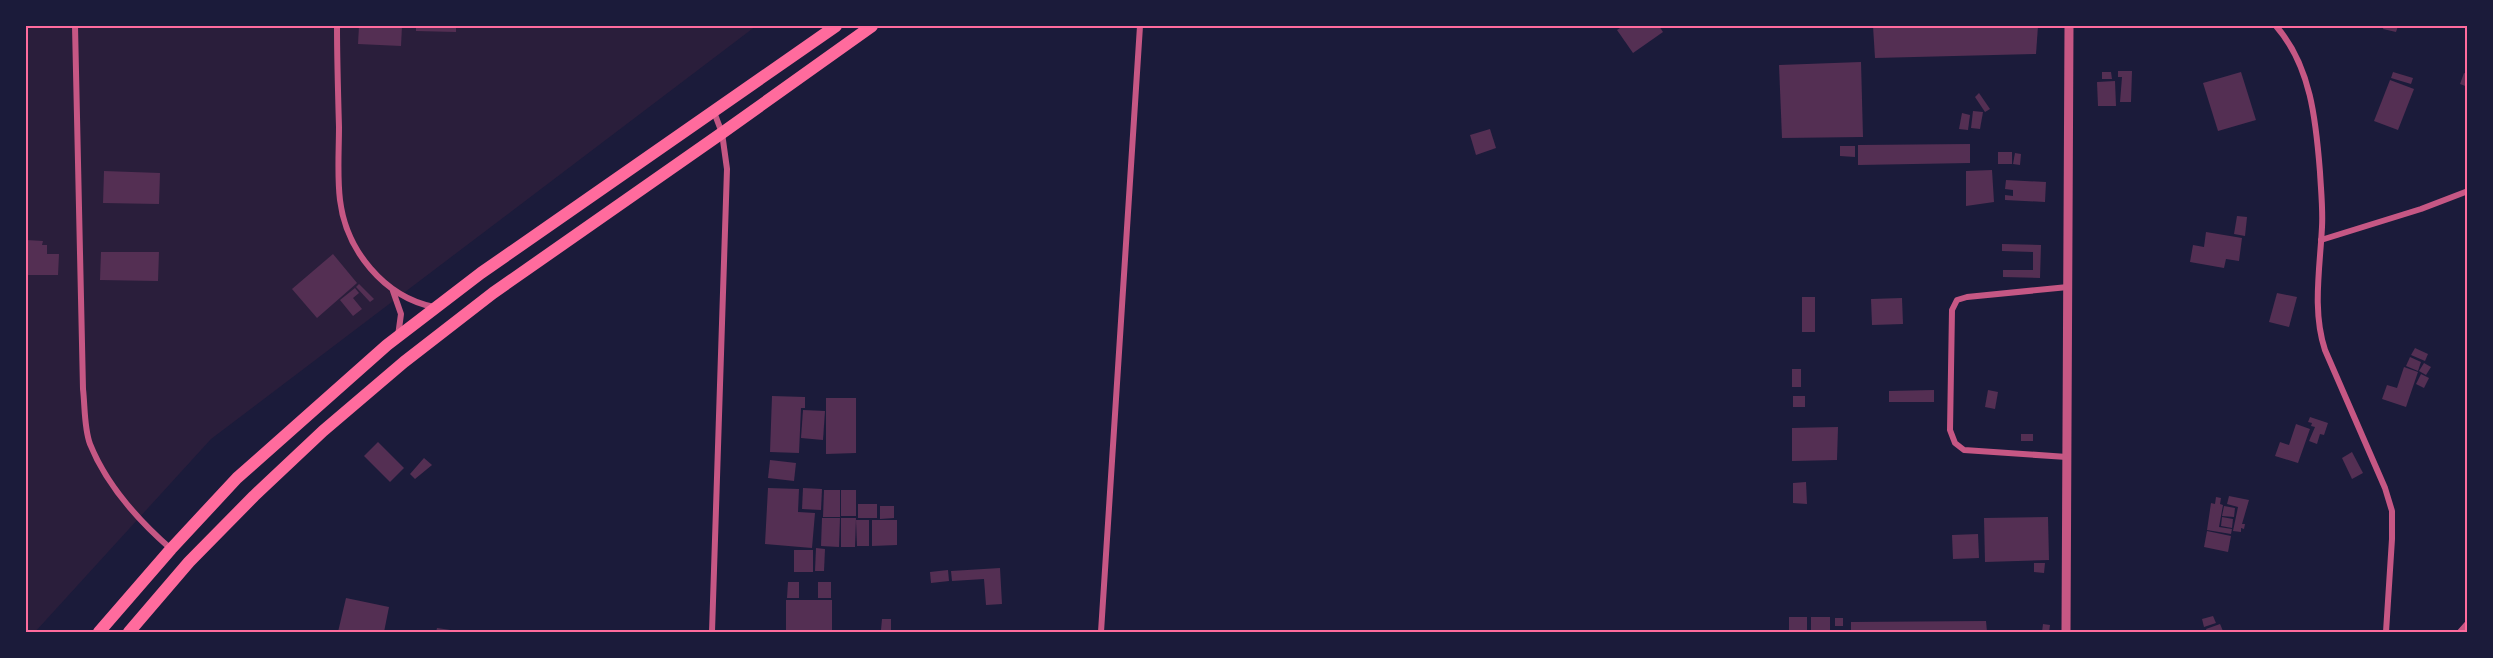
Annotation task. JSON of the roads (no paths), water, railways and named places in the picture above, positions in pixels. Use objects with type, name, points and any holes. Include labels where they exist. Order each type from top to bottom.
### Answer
[{"type":"highway","points":[[99,633],[171,549],[237,478],[398,337],[500,259],[836,26]]},
{"type":"highway","points":[[129,633],[189,562],[254,496],[323,431],[404,362],[493,293],[872,26]]},
{"type":"street","points":[[75,26],[83,389],[89,442],[108,477],[146,528],[171,549]]},
{"type":"street","points":[[337,26],[340,201],[354,244],[376,275],[393,290],[414,303],[436,307]]},
{"type":"street","points":[[1101,633],[1140,26]]},
{"type":"street","points":[[2066,633],[2069,26]]},
{"type":"street","points":[[2276,26],[2294,51],[2312,99],[2317,128],[2323,215],[2319,332],[2385,488],[2392,511],[2386,633]]},
{"type":"street","points":[[712,633],[727,169],[722,133],[714,112]]},
{"type":"street","points":[[2321,240],[2421,209],[2468,191]]},
{"type":"street","points":[[2067,457],[1964,450],[1955,443],[1950,430],[1952,310],[1957,300],[2068,287]]},
{"type":"street","points":[[393,290],[401,314],[398,337]]},
{"type":"street","points":[[2460,633],[2468,623]]}]
